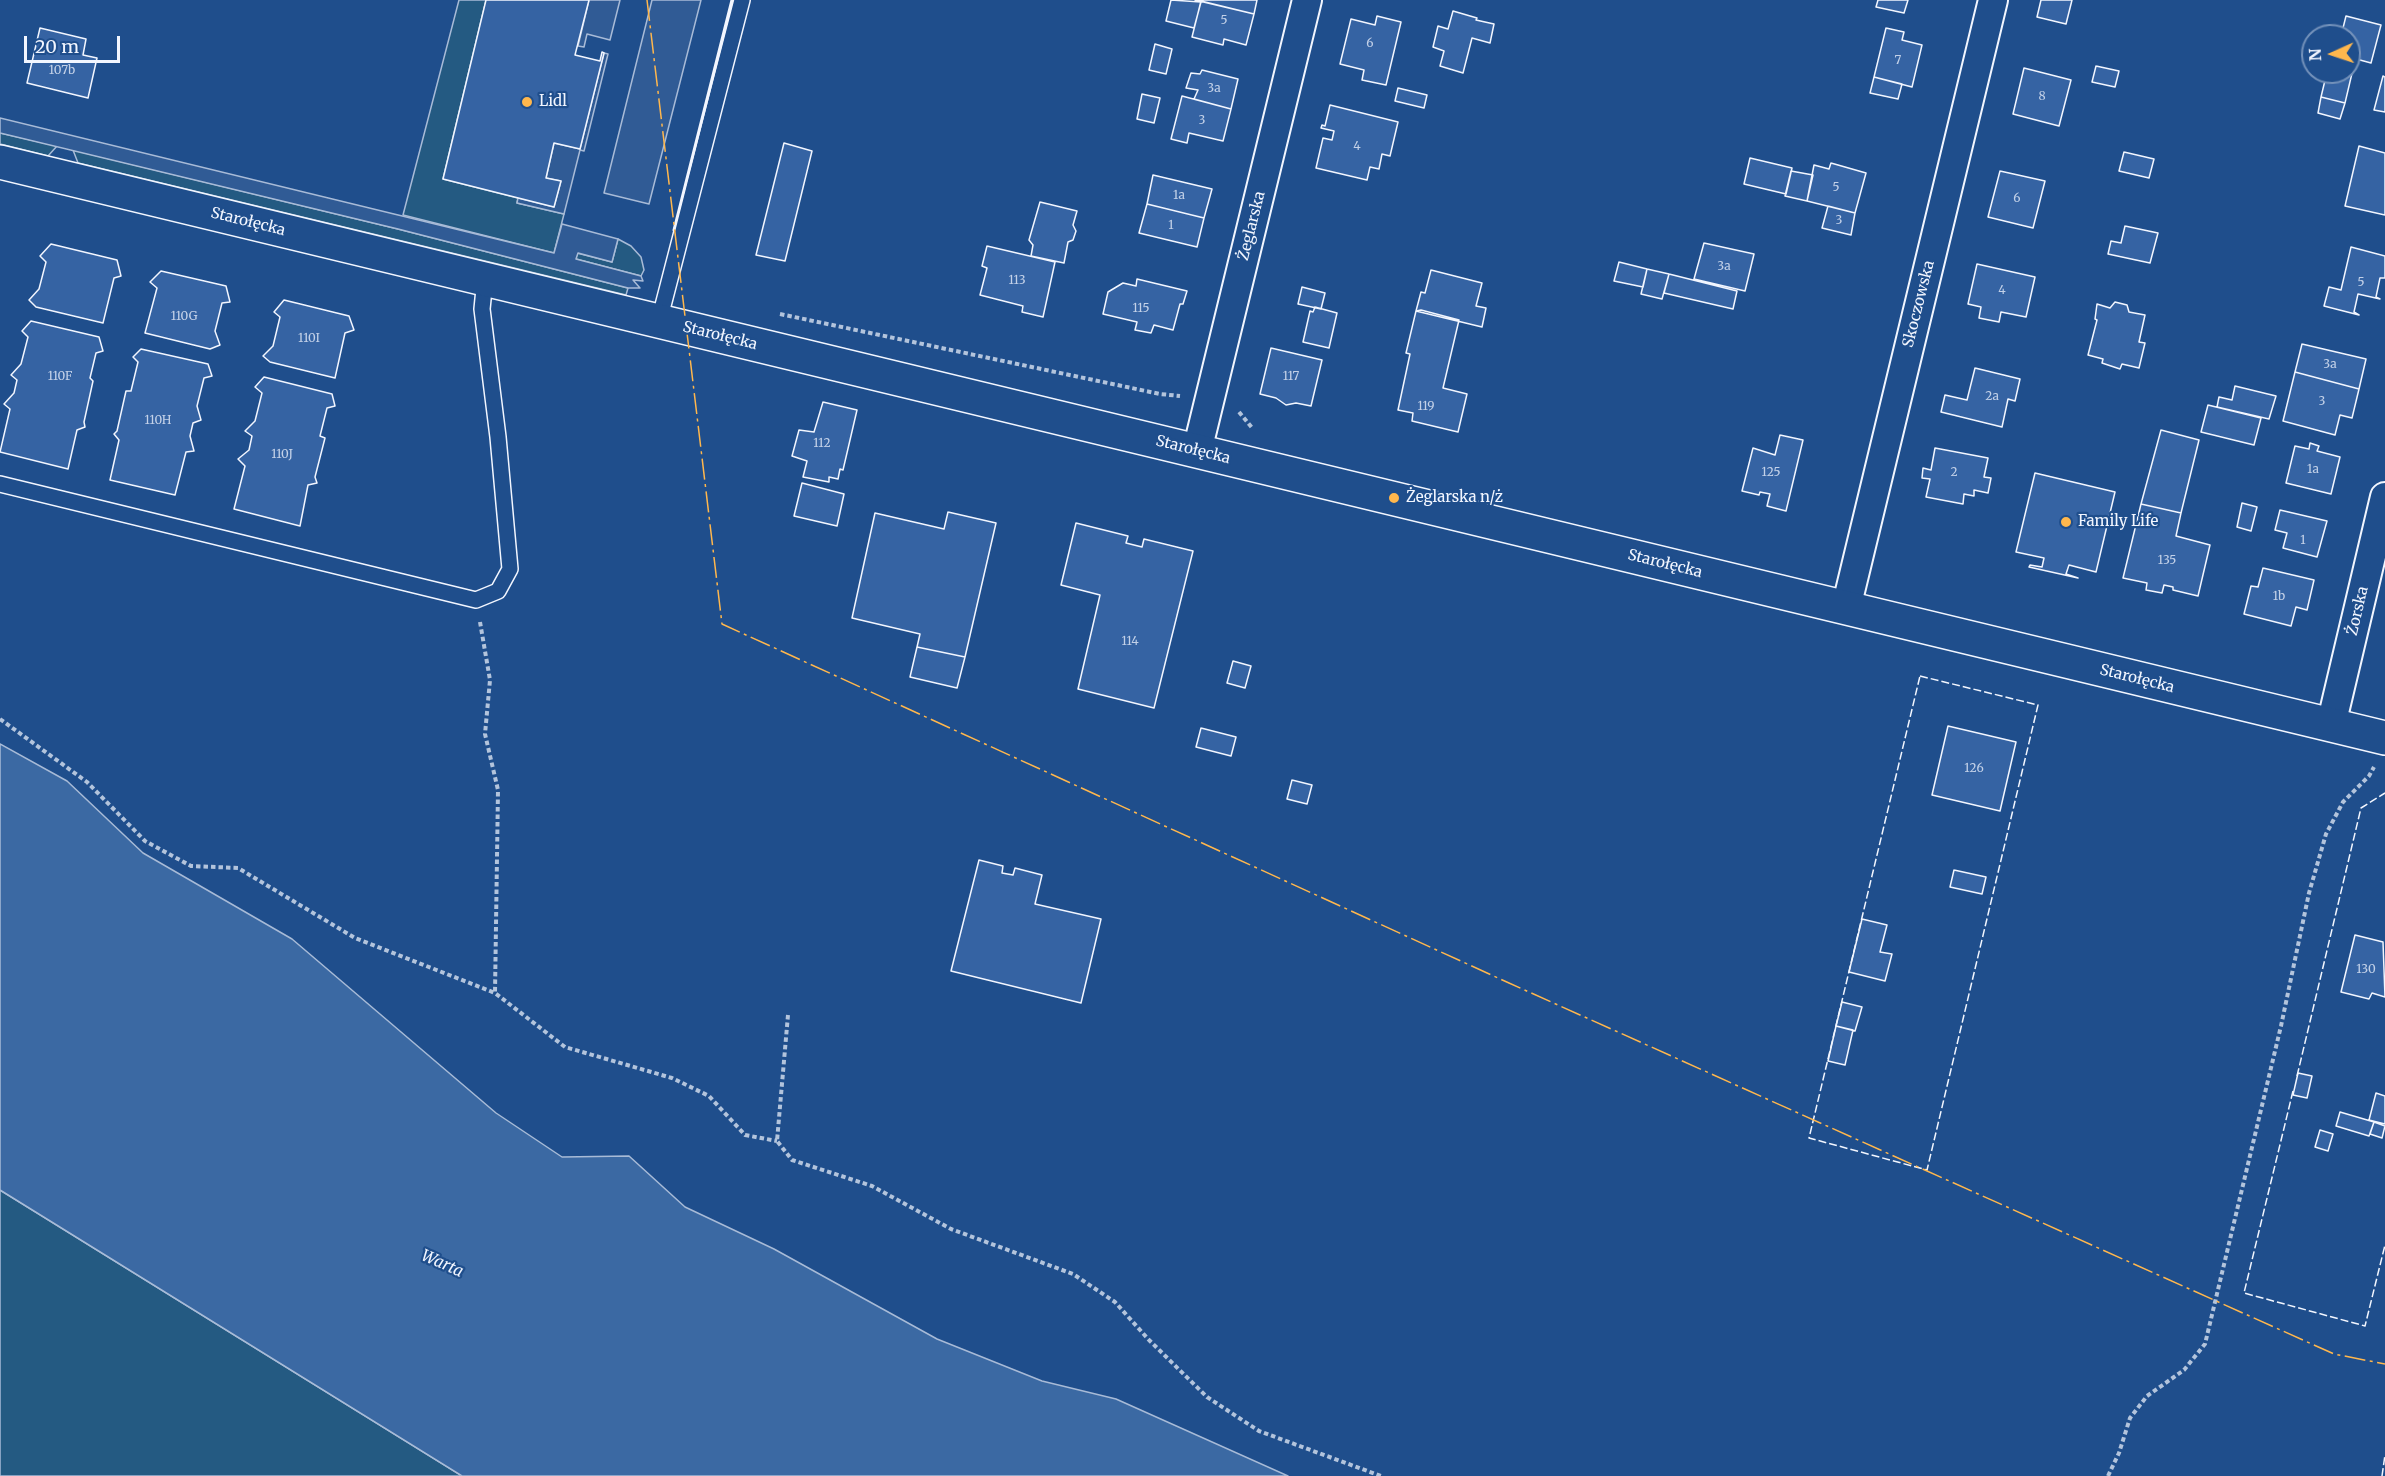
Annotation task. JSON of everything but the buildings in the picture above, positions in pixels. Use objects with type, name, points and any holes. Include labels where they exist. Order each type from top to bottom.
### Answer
[{"type":"street","name":"Żeglarska","points":[[1197,451],[1307,0]]},
{"type":"street","name":"Skoczowska","points":[[1845,608],[1993,0]]},
{"type":"street","name":"Starołęcka","points":[[0,162],[2384,738]]},
{"type":"street","name":"Żorska","points":[[2331,725],[2385,497]]},
{"type":"lane","points":[[659,321],[742,0]]},
{"type":"lane","points":[[0,484],[477,600],[498,591],[510,569],[498,437],[482,309],[485,279]]},
{"type":"path","points":[[477,600],[490,680],[484,734],[498,790],[495,993]]},
{"type":"path","points":[[0,719],[87,782],[145,841],[191,866],[238,868],[356,938],[495,993],[565,1047],[672,1078],[709,1096],[745,1135],[777,1141],[792,1160],[872,1186],[951,1229],[1072,1274],[1116,1302],[1149,1340],[1207,1397],[1259,1431],[1381,1476]]},
{"type":"path","points":[[2108,1476],[2119,1453],[2130,1418],[2147,1396],[2184,1370],[2205,1344],[2282,1026],[2309,893],[2326,834],[2343,802],[2369,776],[2379,758],[2384,738]]},
{"type":"path","points":[[777,1141],[788,1015]]},
{"type":"shaded area","points":[[459,0],[486,0],[443,179],[518,198],[517,203],[564,214],[554,253],[403,215]]},
{"type":"shaded area","points":[[589,0],[620,0],[610,40],[587,34],[584,47],[578,46]]},
{"type":"shaded area","points":[[652,0],[701,0],[649,204],[604,193]]},
{"type":"shaded area","points":[[604,53],[608,54],[584,151],[580,150],[564,214],[517,203],[518,198],[554,207],[561,181],[546,178],[554,143],[580,149]]},
{"type":"shaded area","points":[[0,118],[554,253],[562,224],[618,239],[612,262],[578,253],[576,259],[641,276],[643,281],[633,280],[640,288],[628,288],[398,229],[0,133]]},
{"type":"shaded area","points":[[0,133],[57,146],[48,156],[0,144]]},
{"type":"shaded area","points":[[73,150],[628,288],[626,295],[78,163]]},
{"type":"shaded area","points":[[618,239],[631,246],[641,257],[644,270],[641,276],[576,259],[577,253],[612,262]]},
{"type":"shaded area","points":[[0,1190],[34,1211],[462,1476],[0,1476]]},
{"type":"water","name":"Warta","points":[[0,744],[67,781],[143,853],[292,939],[496,1113],[562,1157],[629,1156],[685,1207],[774,1249],[937,1339],[1042,1381],[1116,1399],[1288,1476],[462,1476],[0,1190]]},
{"type":"fence","points":[[1920,676],[2038,705],[1927,1170],[1809,1138],[1920,676]]},
{"type":"fence","points":[[2297,1076],[2361,808],[2385,793]]},
{"type":"fence","points":[[2293,1091],[2244,1293],[2365,1326],[2385,1245]]},
{"type":"fence","points":[[2382,1476],[2385,1455]]},
{"type":"wall","points":[[674,230],[732,0]]},
{"type":"power","points":[[647,0],[722,624],[1509,983],[2334,1354],[2385,1364]]},
{"type":"place","name":"Lidl","points":[[527,102]]},
{"type":"place","name":"Żeglarska n/ż","points":[[1394,498]]},
{"type":"place","name":"Family Life","points":[[2066,522]]}]
